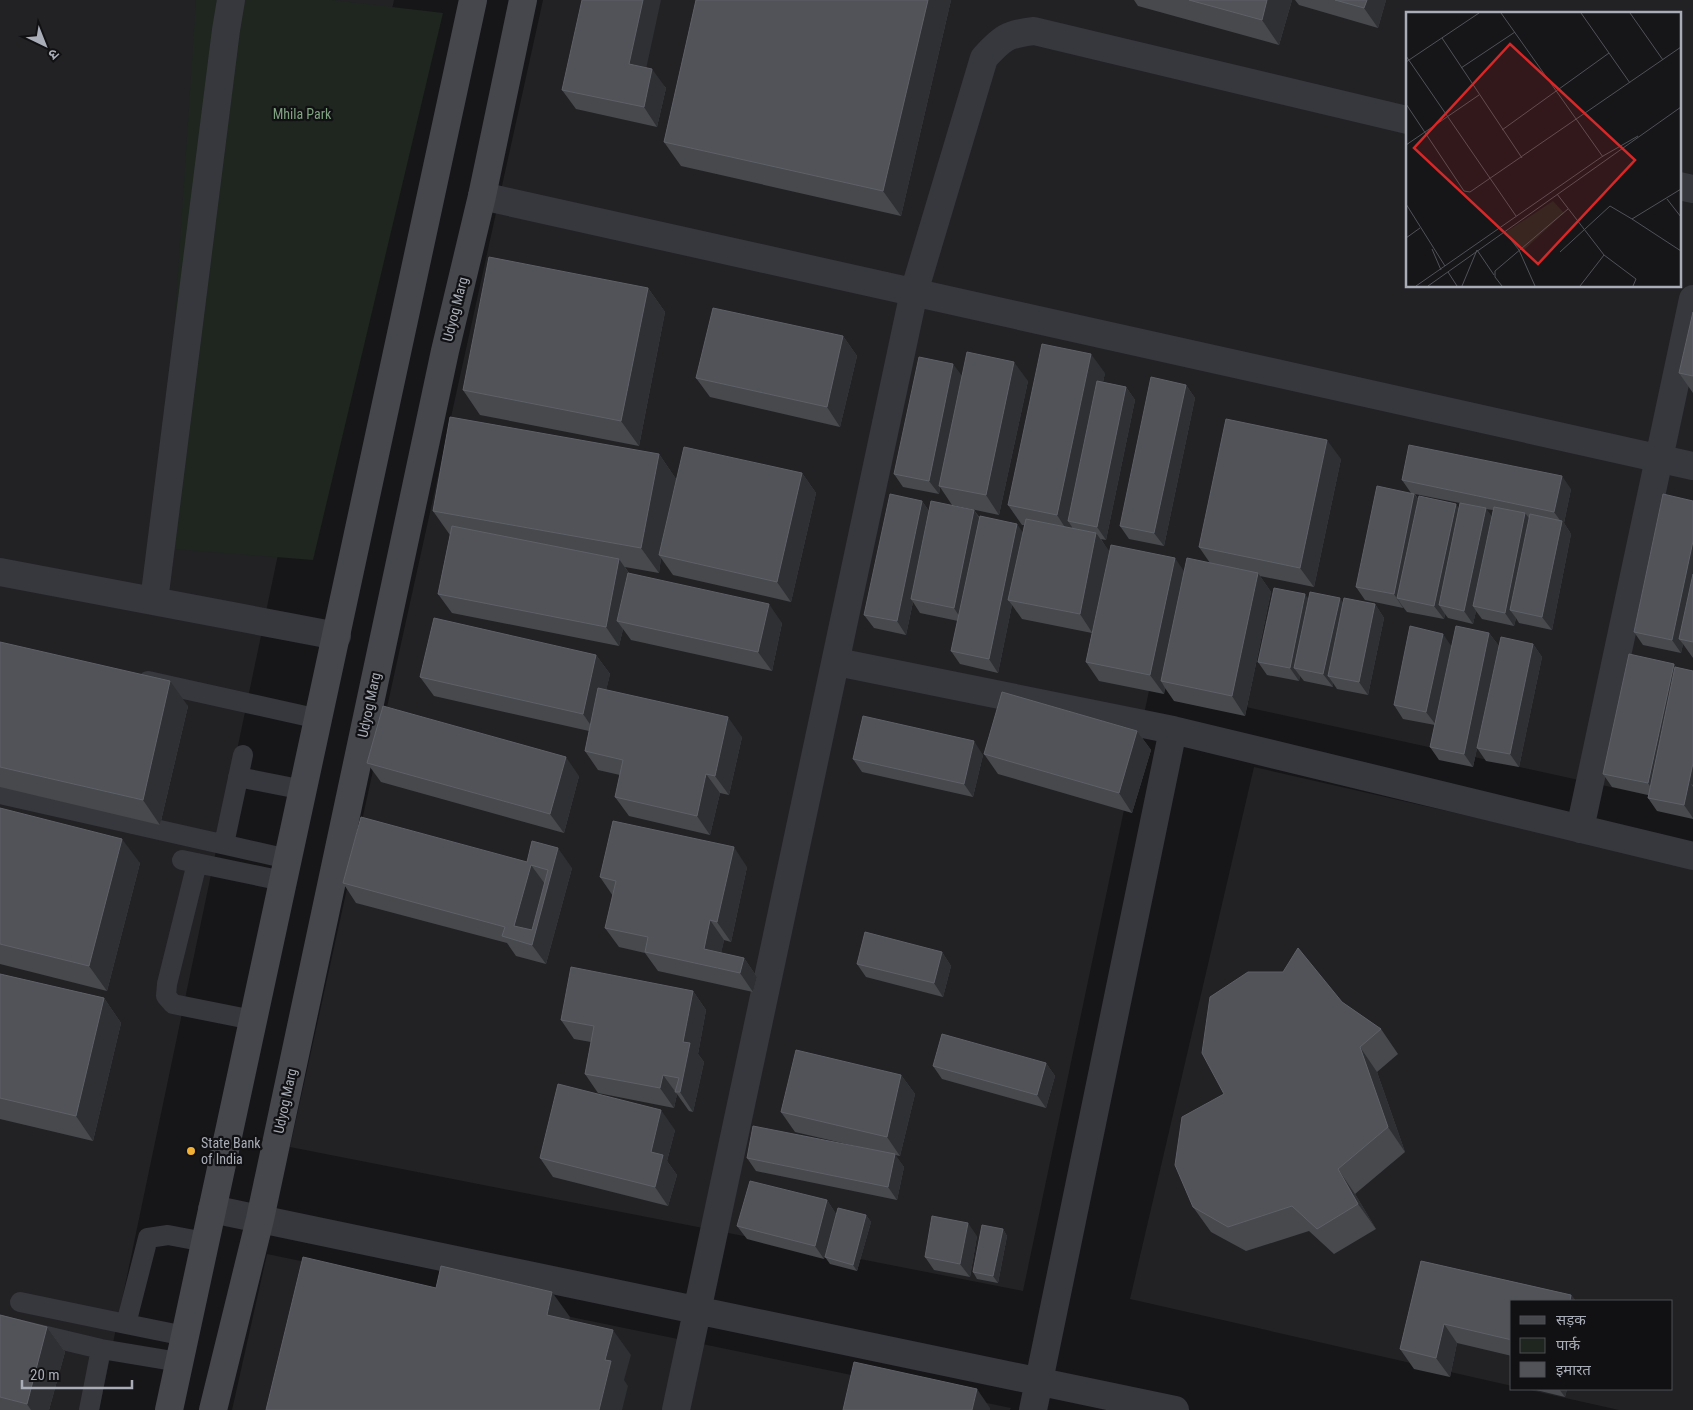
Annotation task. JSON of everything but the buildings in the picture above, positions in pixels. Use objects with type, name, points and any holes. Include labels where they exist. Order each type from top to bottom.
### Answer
[{"type":"street","points":[[154,601],[231,0]]},
{"type":"street","name":"Udyog Marg","points":[[213,1410],[260,1220],[444,351],[482,196],[524,0]]},
{"type":"street","points":[[169,1410],[337,636],[468,1]]},
{"type":"street","points":[[676,1410],[837,662],[914,292],[984,58],[996,45],[1011,34],[1034,31],[1406,120]]},
{"type":"street","points":[[1680,186],[1693,189]]},
{"type":"street","points":[[482,196],[1693,466]]},
{"type":"street","points":[[1580,829],[1693,299]]},
{"type":"street","points":[[0,572],[337,636]]},
{"type":"street","points":[[837,662],[1173,730],[1693,856]]},
{"type":"street","points":[[1033,1410],[1173,730]]},
{"type":"street","points":[[212,1210],[1175,1410]]},
{"type":"lane","points":[[125,676],[319,719]]},
{"type":"lane","points":[[224,844],[243,755]]},
{"type":"lane","points":[[238,777],[304,790]]},
{"type":"lane","points":[[0,794],[224,844],[286,870]]},
{"type":"lane","points":[[253,1020],[173,1004],[166,996],[190,861],[286,870]]},
{"type":"lane","points":[[126,1324],[148,1238],[168,1235],[205,1242]]},
{"type":"lane","points":[[20,1302],[185,1336]]},
{"type":"lane","points":[[0,1325],[101,1349],[179,1362]]},
{"type":"lane","points":[[88,1410],[101,1349]]},
{"type":"shaded area","points":[[0,0],[394,0],[99,1410],[0,1410]]},
{"type":"shaded area","points":[[543,0],[1693,0],[1693,805],[1150,686],[1023,1291],[290,1147]]},
{"type":"shaded area","points":[[1254,767],[1693,867],[1693,1410],[1619,1410],[1529,1390],[1673,1390],[1673,1300],[1510,1300],[1510,1386],[1130,1299]]},
{"type":"shaded area","points":[[267,1254],[1011,1408],[1010,1410],[232,1410]]},
{"type":"green space","name":"Mhila Park","points":[[196,0],[332,0],[443,13],[313,560],[160,548]]},
{"type":"place","name":"State Bank of India","points":[[191,1151]]}]
